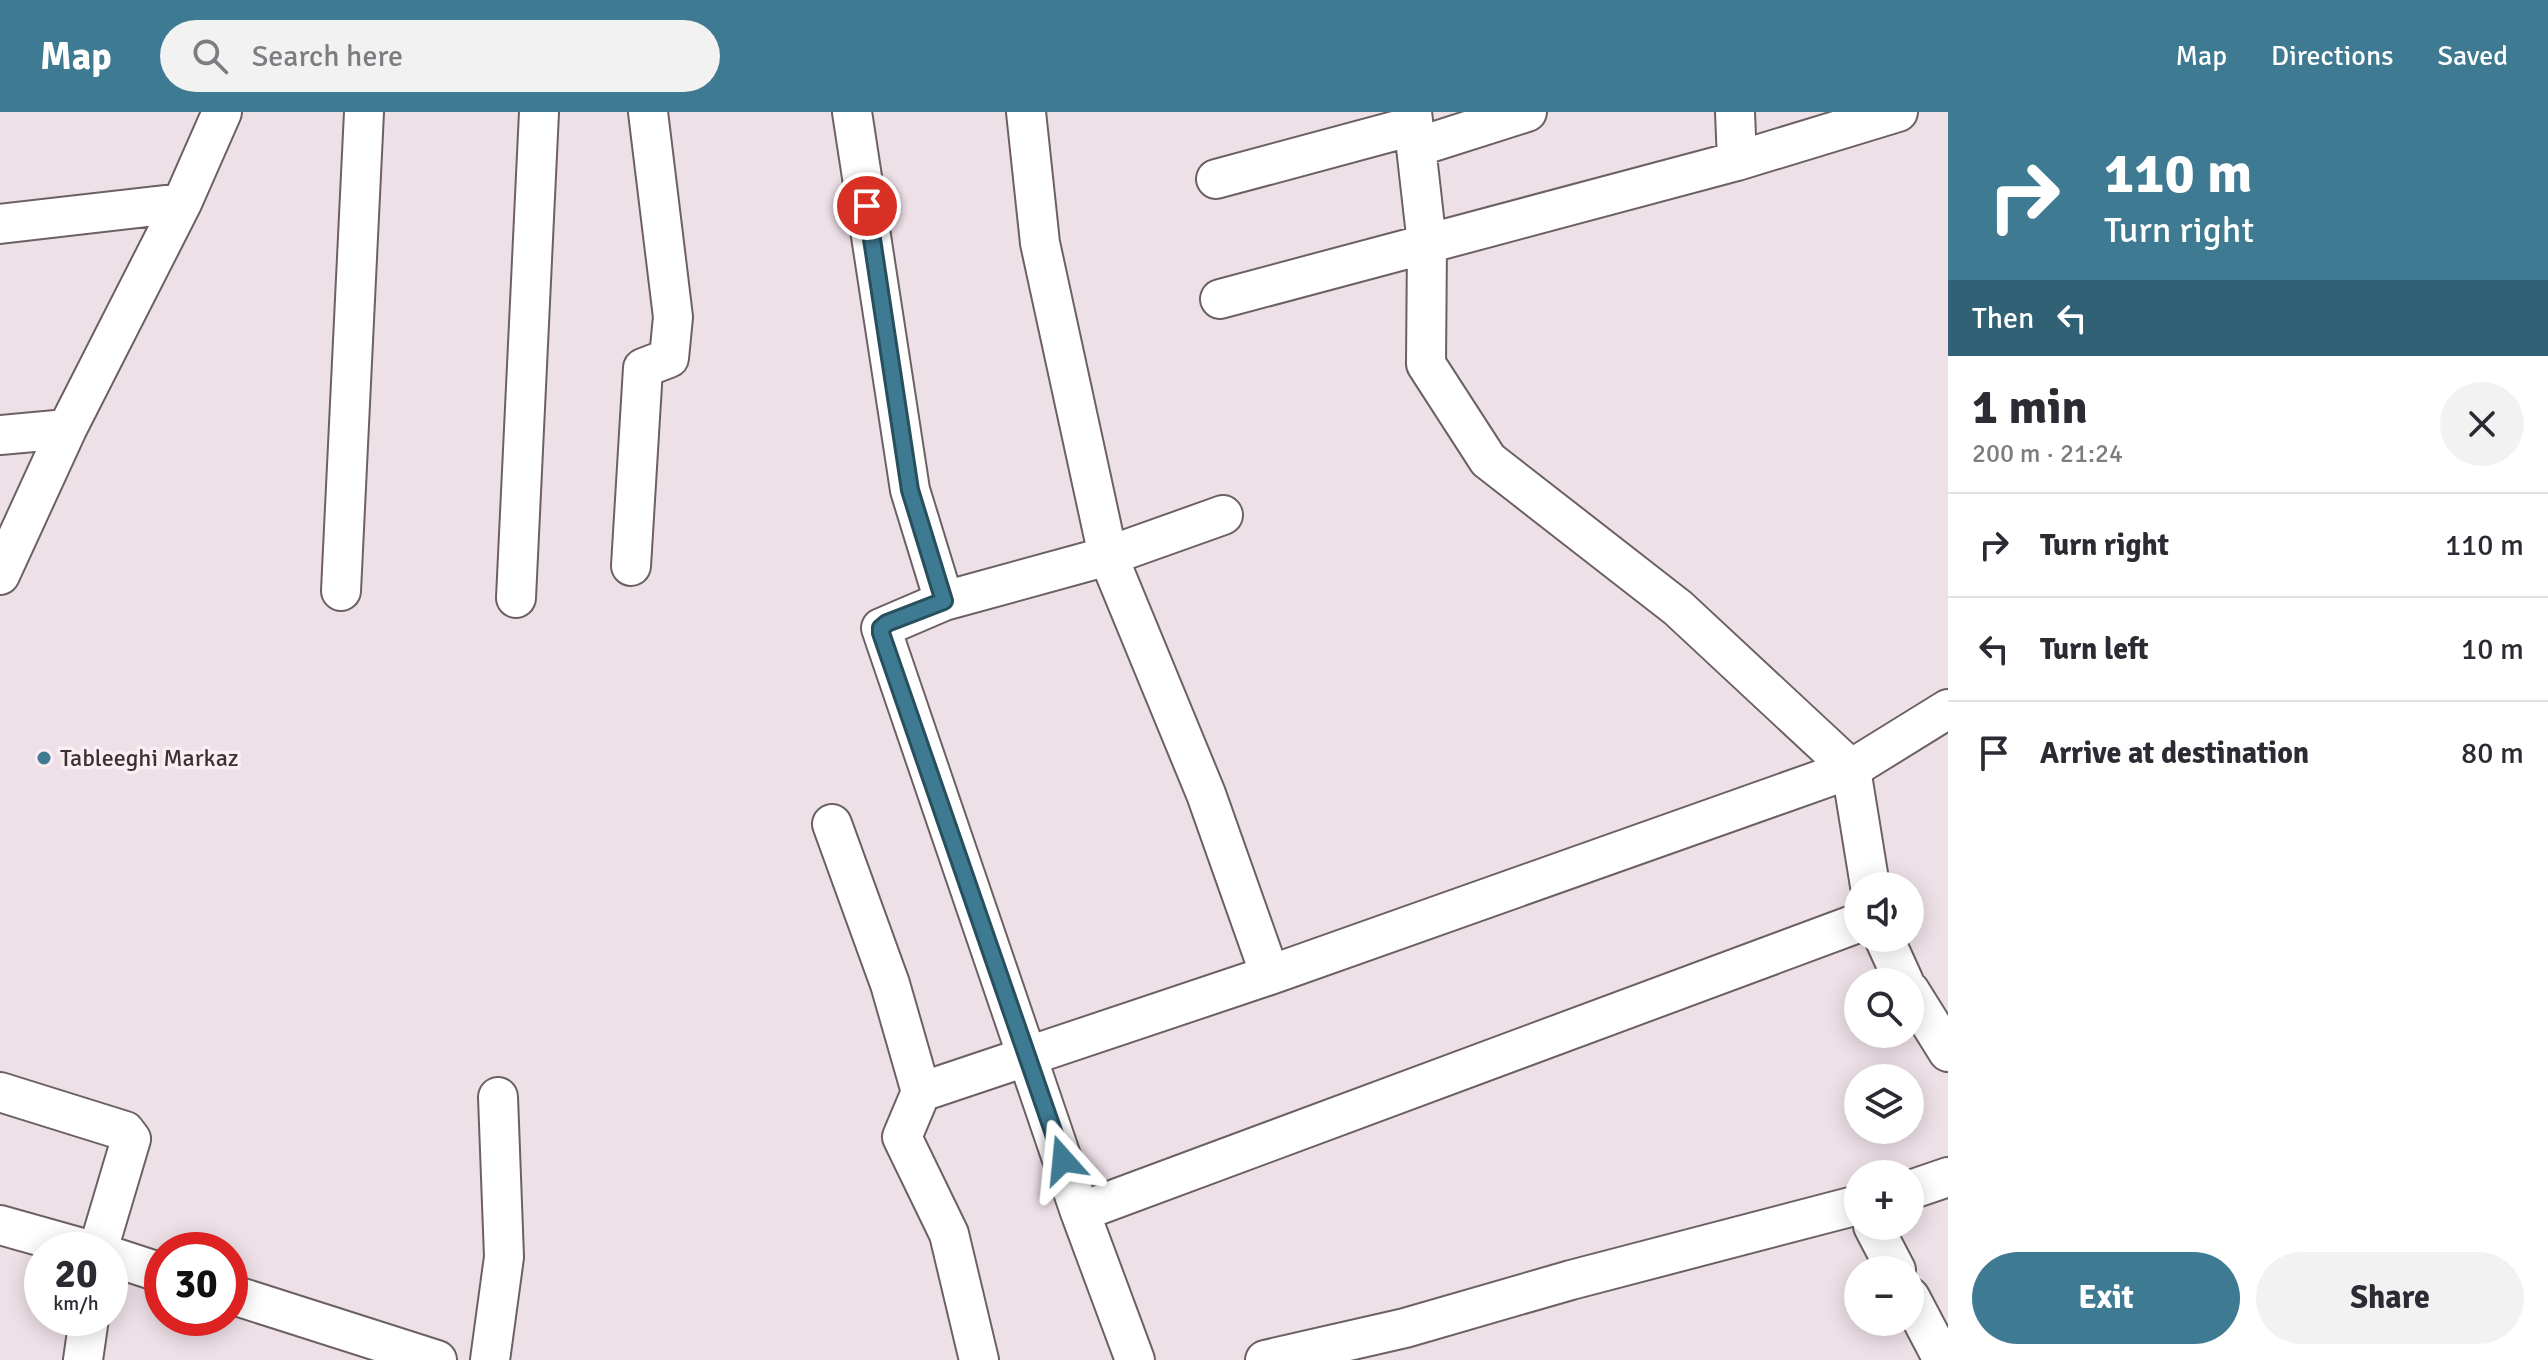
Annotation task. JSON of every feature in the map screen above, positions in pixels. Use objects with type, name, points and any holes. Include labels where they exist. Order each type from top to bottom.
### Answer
[{"type":"street","points":[[0,575],[67,429],[182,203],[222,112]]},
{"type":"street","points":[[341,591],[364,112]]},
{"type":"street","points":[[516,598],[539,112]]},
{"type":"street","points":[[631,566],[643,368],[669,358],[673,317],[648,112]]},
{"type":"street","points":[[852,112],[910,490],[944,601]]},
{"type":"street","points":[[1026,112],[1040,243],[1108,556],[1206,794],[1270,975]]},
{"type":"street","points":[[1216,179],[1414,128],[1527,112]]},
{"type":"street","points":[[1735,112],[1737,161]]},
{"type":"street","points":[[1220,299],[1737,161],[1898,112]]},
{"type":"street","points":[[1414,128],[1427,244],[1426,364],[1488,460],[1678,608],[1851,769],[1868,872]]},
{"type":"street","points":[[0,224],[182,203]]},
{"type":"street","points":[[0,435],[67,429]]},
{"type":"street","points":[[1135,1360],[1080,1212],[881,628],[944,601],[1108,556],[1223,515]]},
{"type":"street","points":[[921,1092],[1270,975],[1851,769],[1948,709]]},
{"type":"street","points":[[832,824],[890,984],[921,1092],[902,1137],[949,1234],[979,1360]]},
{"type":"street","points":[[1080,1212],[1844,928]]},
{"type":"street","points":[[1924,1013],[1948,1052]]},
{"type":"street","points":[[0,1092],[125,1131],[131,1139],[103,1232]]},
{"type":"street","points":[[490,1360],[504,1257],[498,1097]]},
{"type":"street","points":[[1924,1185],[1948,1177]]},
{"type":"street","points":[[1265,1360],[1405,1344],[1571,1280],[1844,1209]]},
{"type":"street","points":[[0,1225],[25,1232]]},
{"type":"street","points":[[248,1300],[437,1360]]},
{"type":"street","points":[[1924,1324],[1943,1360]]},
{"type":"street","points":[[83,1360],[86,1336]]},
{"type":"place","name":"Tableeghi Markaz","points":[[44,758]]},
{"type":"route","points":[[867,206],[910,490],[944,601],[887,623],[881,628],[881,633],[1063,1160]]}]
